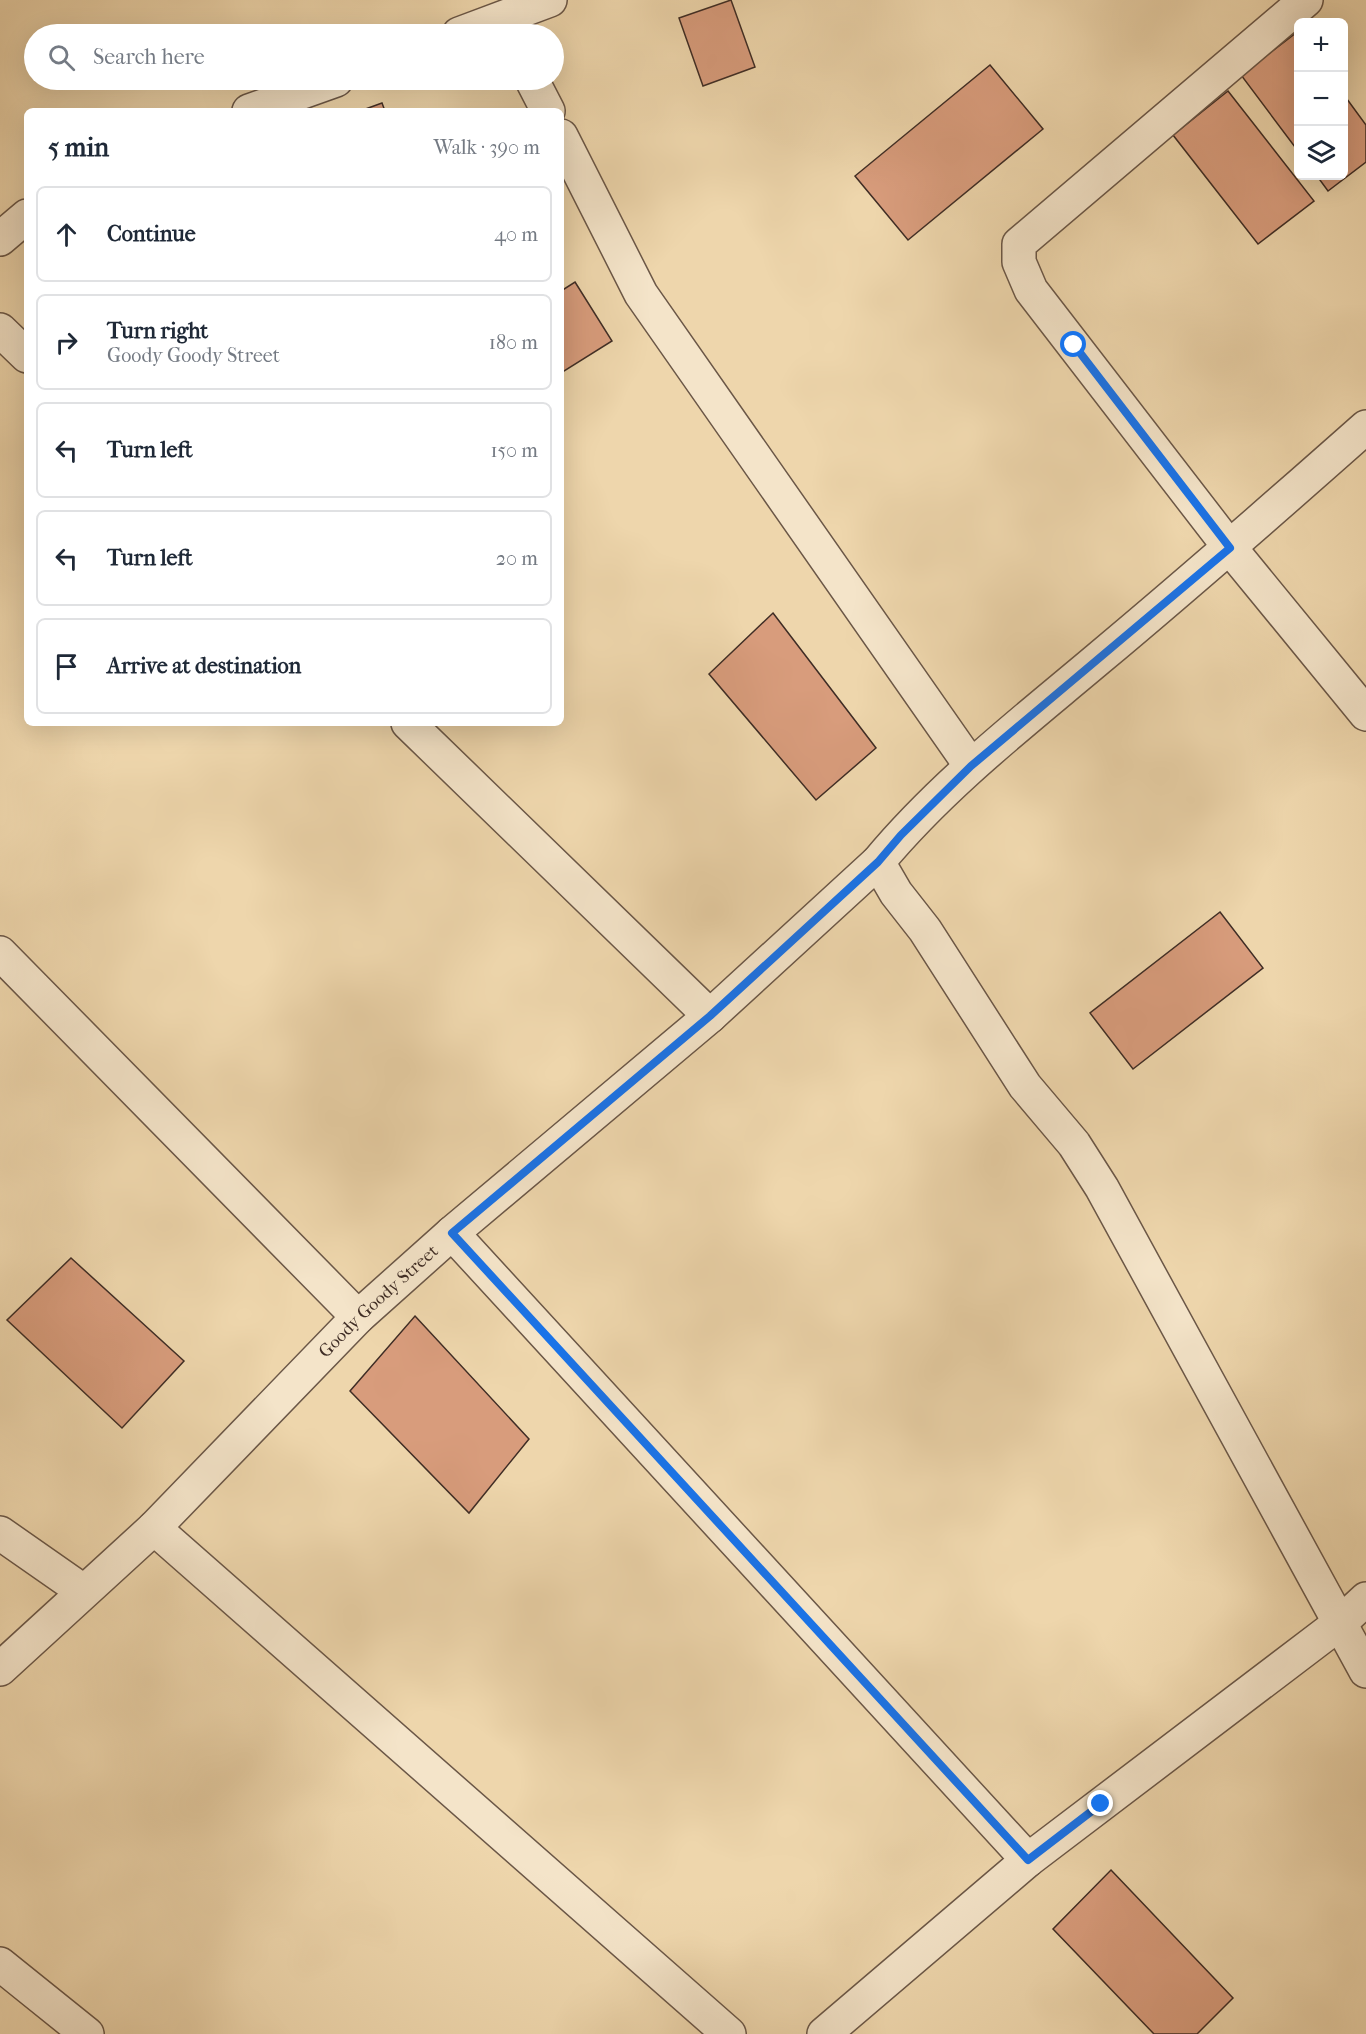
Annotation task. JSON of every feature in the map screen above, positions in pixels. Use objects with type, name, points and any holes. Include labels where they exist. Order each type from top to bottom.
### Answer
[{"type":"street","points":[[486,24],[550,0]]},
{"type":"street","points":[[1306,0],[1019,244],[1019,262],[1031,290],[1230,548],[1366,714]]},
{"type":"street","points":[[257,108],[308,90]]},
{"type":"street","points":[[537,90],[546,108]]},
{"type":"street","points":[[564,142],[641,294],[971,766]]},
{"type":"street","points":[[0,239],[24,219]]},
{"type":"street","points":[[0,330],[24,353]]},
{"type":"street","name":"Goody Goody Street","points":[[0,1669],[154,1528],[358,1317],[452,1233],[710,1016],[878,862],[901,835],[971,766],[1230,548],[1366,427]]},
{"type":"street","points":[[411,726],[710,1016]]},
{"type":"street","points":[[878,862],[896,893],[925,930],[1024,1086],[1074,1144],[1102,1188],[1366,1671]]},
{"type":"street","points":[[0,953],[358,1317]]},
{"type":"street","points":[[452,1233],[1028,1860]]},
{"type":"street","points":[[154,1528],[729,2034]]},
{"type":"street","points":[[0,1533],[83,1591]]},
{"type":"street","points":[[824,2034],[1028,1860],[1340,1623],[1366,1599]]},
{"type":"street","points":[[0,1964],[87,2034]]},
{"type":"building","points":[[731,0],[755,67],[703,86],[679,18]]},
{"type":"building","points":[[1294,35],[1294,146],[1241,75]]},
{"type":"building","points":[[990,65],[1043,129],[908,240],[855,176]]},
{"type":"building","points":[[1228,91],[1294,175],[1294,180],[1298,180],[1314,201],[1258,244],[1173,135]]},
{"type":"building","points":[[1348,100],[1366,125],[1366,162],[1348,176]]},
{"type":"building","points":[[382,103],[384,108],[368,108]]},
{"type":"building","points":[[1320,180],[1342,180],[1328,191]]},
{"type":"building","points":[[575,282],[612,341],[564,371],[564,289]]},
{"type":"building","points":[[773,613],[876,748],[816,800],[709,674]]},
{"type":"building","points":[[1220,912],[1263,968],[1133,1069],[1090,1013]]},
{"type":"building","points":[[71,1258],[184,1361],[122,1428],[7,1320]]},
{"type":"building","points":[[415,1316],[529,1439],[469,1513],[350,1391]]},
{"type":"building","points":[[1111,1870],[1233,1998],[1197,2034],[1154,2034],[1053,1929]]},
{"type":"route","points":[[1074,345],[1230,548],[971,766],[901,835],[878,862],[710,1016],[452,1233],[1028,1860],[1101,1804]]}]
